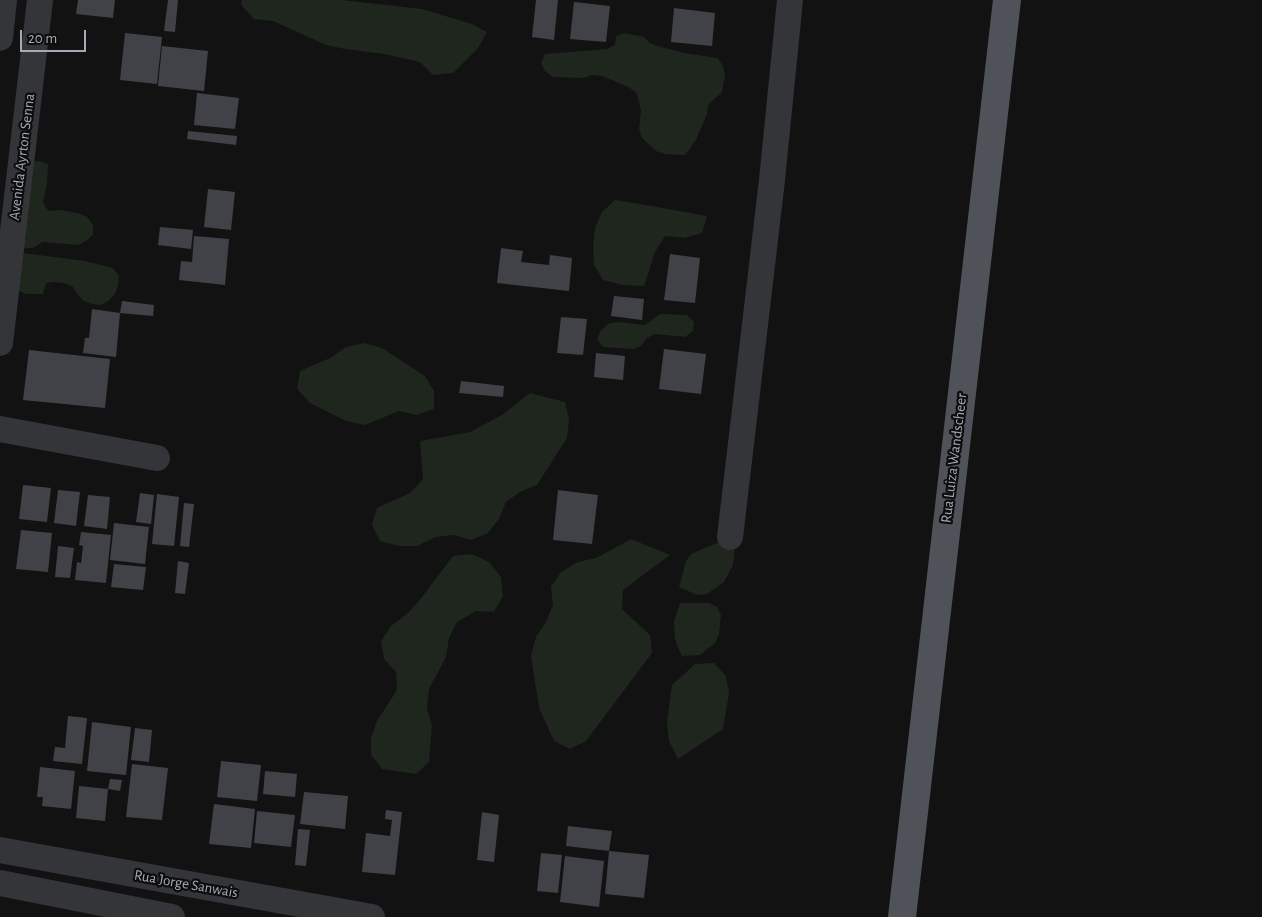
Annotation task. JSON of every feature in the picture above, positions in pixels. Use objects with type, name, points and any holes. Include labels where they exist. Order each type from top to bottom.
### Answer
[{"type":"main road","name":"Rua Luiza Wandscheer","points":[[902,917],[1007,0]]},
{"type":"street","points":[[0,38],[4,0]]},
{"type":"street","name":"Avenida Ayrton Senna","points":[[0,343],[40,0]]},
{"type":"street","points":[[730,537],[772,180],[790,0]]},
{"type":"street","points":[[0,430],[157,458]]},
{"type":"street","name":"Rua Jorge Sanwais","points":[[0,850],[372,917]]},
{"type":"street","points":[[0,883],[170,917]]},
{"type":"shaded area","points":[[242,0],[342,0],[422,9],[472,24],[487,32],[478,48],[453,73],[433,75],[420,62],[326,45],[273,21],[254,19],[241,5]]},
{"type":"shaded area","points":[[624,33],[644,37],[650,43],[684,53],[718,58],[723,66],[725,75],[722,92],[708,105],[707,114],[696,140],[685,155],[665,154],[656,151],[642,138],[639,129],[641,111],[636,92],[602,76],[592,75],[583,78],[553,77],[545,71],[541,63],[545,54],[607,49],[615,45],[616,36]]},
{"type":"shaded area","points":[[39,161],[48,164],[43,202],[48,211],[59,210],[78,213],[87,217],[93,225],[93,235],[86,241],[78,245],[43,242],[33,248],[24,248],[29,162]]},
{"type":"shaded area","points":[[615,200],[707,216],[702,233],[684,238],[665,236],[655,252],[644,286],[622,285],[603,280],[594,265],[595,228],[602,212]]},
{"type":"shaded area","points":[[23,253],[85,261],[113,268],[119,276],[115,294],[101,305],[92,304],[84,301],[73,287],[55,282],[46,283],[43,294],[25,294],[18,290]]},
{"type":"shaded area","points":[[660,314],[687,315],[694,322],[693,331],[685,337],[655,334],[647,338],[641,346],[633,349],[603,347],[597,339],[601,330],[608,324],[617,322],[645,325]]},
{"type":"shaded area","points":[[364,343],[382,348],[425,376],[434,391],[434,409],[416,415],[399,411],[365,425],[346,421],[310,403],[297,389],[300,371],[330,358],[346,347]]},
{"type":"shaded area","points":[[530,393],[565,402],[569,420],[567,438],[537,485],[520,492],[506,502],[499,519],[488,533],[471,540],[454,535],[436,537],[417,546],[399,546],[380,541],[372,525],[377,508],[410,493],[423,479],[420,441],[470,432],[502,415]]},
{"type":"shaded area","points":[[631,539],[670,555],[623,590],[622,609],[650,635],[652,653],[586,741],[570,749],[554,741],[539,708],[531,655],[536,637],[546,622],[553,605],[551,587],[561,572],[578,562],[596,558]]},
{"type":"shaded area","points":[[717,543],[727,543],[735,547],[733,565],[724,582],[707,594],[697,595],[679,587],[686,561],[691,554]]},
{"type":"shaded area","points":[[472,554],[489,562],[501,577],[503,596],[494,612],[476,611],[457,622],[449,638],[446,657],[429,689],[427,708],[432,726],[429,762],[416,774],[382,769],[371,755],[371,738],[377,721],[397,690],[396,672],[384,659],[381,641],[391,626],[407,614],[419,601],[453,556]]},
{"type":"shaded area","points":[[680,603],[709,603],[717,607],[721,615],[719,634],[715,643],[700,655],[682,656],[678,648],[675,639],[674,621]]},
{"type":"shaded area","points":[[714,663],[726,676],[729,693],[723,729],[678,759],[669,741],[667,722],[672,685],[695,664]]},
{"type":"building","points":[[78,0],[115,0],[113,18],[76,14]]},
{"type":"building","points":[[168,0],[178,0],[175,32],[164,31]]},
{"type":"building","points":[[536,0],[558,0],[554,40],[532,37]]},
{"type":"building","points":[[574,2],[610,6],[606,42],[570,39]]},
{"type":"building","points":[[674,8],[715,13],[712,46],[671,42]]},
{"type":"building","points":[[125,33],[162,37],[157,84],[120,80]]},
{"type":"building","points":[[162,46],[208,51],[204,91],[158,86]]},
{"type":"building","points":[[197,93],[239,98],[235,129],[194,125]]},
{"type":"building","points":[[188,131],[237,136],[236,145],[187,139]]},
{"type":"building","points":[[208,189],[235,192],[231,230],[204,227]]},
{"type":"building","points":[[160,227],[193,230],[191,249],[158,245]]},
{"type":"building","points":[[194,236],[229,239],[225,285],[179,280],[181,261],[192,262]]},
{"type":"building","points":[[501,248],[523,251],[521,262],[549,265],[550,255],[572,258],[569,291],[497,283]]},
{"type":"building","points":[[670,254],[700,258],[695,303],[664,300]]},
{"type":"building","points":[[614,296],[644,299],[642,320],[611,316]]},
{"type":"building","points":[[122,301],[154,305],[153,316],[120,313]]},
{"type":"building","points":[[92,309],[120,313],[116,357],[83,353],[85,338],[89,338]]},
{"type":"building","points":[[561,317],[587,319],[583,355],[557,353]]},
{"type":"building","points":[[664,349],[706,354],[701,394],[659,389]]},
{"type":"building","points":[[29,350],[110,359],[105,408],[23,400]]},
{"type":"building","points":[[596,353],[625,356],[623,380],[594,377]]},
{"type":"building","points":[[461,381],[504,386],[503,397],[459,393]]},
{"type":"building","points":[[23,485],[51,488],[47,522],[19,519]]},
{"type":"building","points":[[58,490],[80,492],[76,526],[54,523]]},
{"type":"building","points":[[558,490],[598,495],[592,544],[553,540]]},
{"type":"building","points":[[140,493],[154,495],[151,524],[136,522]]},
{"type":"building","points":[[157,494],[179,497],[174,546],[152,544]]},
{"type":"building","points":[[88,495],[110,497],[107,529],[84,526]]},
{"type":"building","points":[[184,503],[194,504],[189,547],[180,546]]},
{"type":"building","points":[[114,523],[149,527],[145,564],[110,560]]},
{"type":"building","points":[[21,530],[52,533],[48,572],[16,569]]},
{"type":"building","points":[[81,532],[111,535],[106,583],[75,580],[77,562],[81,563],[83,546],[79,545]]},
{"type":"building","points":[[58,546],[74,548],[70,578],[55,577]]},
{"type":"building","points":[[178,561],[189,563],[185,594],[175,593]]},
{"type":"building","points":[[114,564],[146,567],[143,590],[111,587]]},
{"type":"building","points":[[68,716],[87,718],[82,764],[53,761],[55,747],[65,748]]},
{"type":"building","points":[[92,722],[131,727],[126,775],[87,771]]},
{"type":"building","points":[[135,728],[152,730],[149,762],[131,760]]},
{"type":"building","points":[[221,761],[261,765],[257,801],[217,797]]},
{"type":"building","points":[[132,764],[168,768],[162,820],[126,817]]},
{"type":"building","points":[[40,767],[75,771],[71,809],[42,806],[43,797],[37,797]]},
{"type":"building","points":[[265,771],[297,774],[295,797],[263,794]]},
{"type":"building","points":[[110,779],[122,780],[120,791],[108,789]]},
{"type":"building","points":[[79,786],[108,789],[105,821],[76,818]]},
{"type":"building","points":[[304,792],[348,796],[345,829],[300,824]]},
{"type":"building","points":[[214,804],[255,809],[251,848],[209,844]]},
{"type":"building","points":[[386,810],[402,812],[395,875],[362,872],[366,833],[390,836],[392,820],[385,819]]},
{"type":"building","points":[[257,811],[295,815],[291,847],[254,843]]},
{"type":"building","points":[[482,812],[499,815],[494,862],[477,860]]},
{"type":"building","points":[[568,826],[612,831],[609,851],[566,846]]},
{"type":"building","points":[[298,829],[310,830],[306,866],[295,865]]},
{"type":"building","points":[[609,851],[649,855],[644,898],[605,894]]},
{"type":"building","points":[[541,853],[562,855],[558,893],[537,891]]},
{"type":"building","points":[[565,856],[604,861],[599,907],[560,902]]}]
